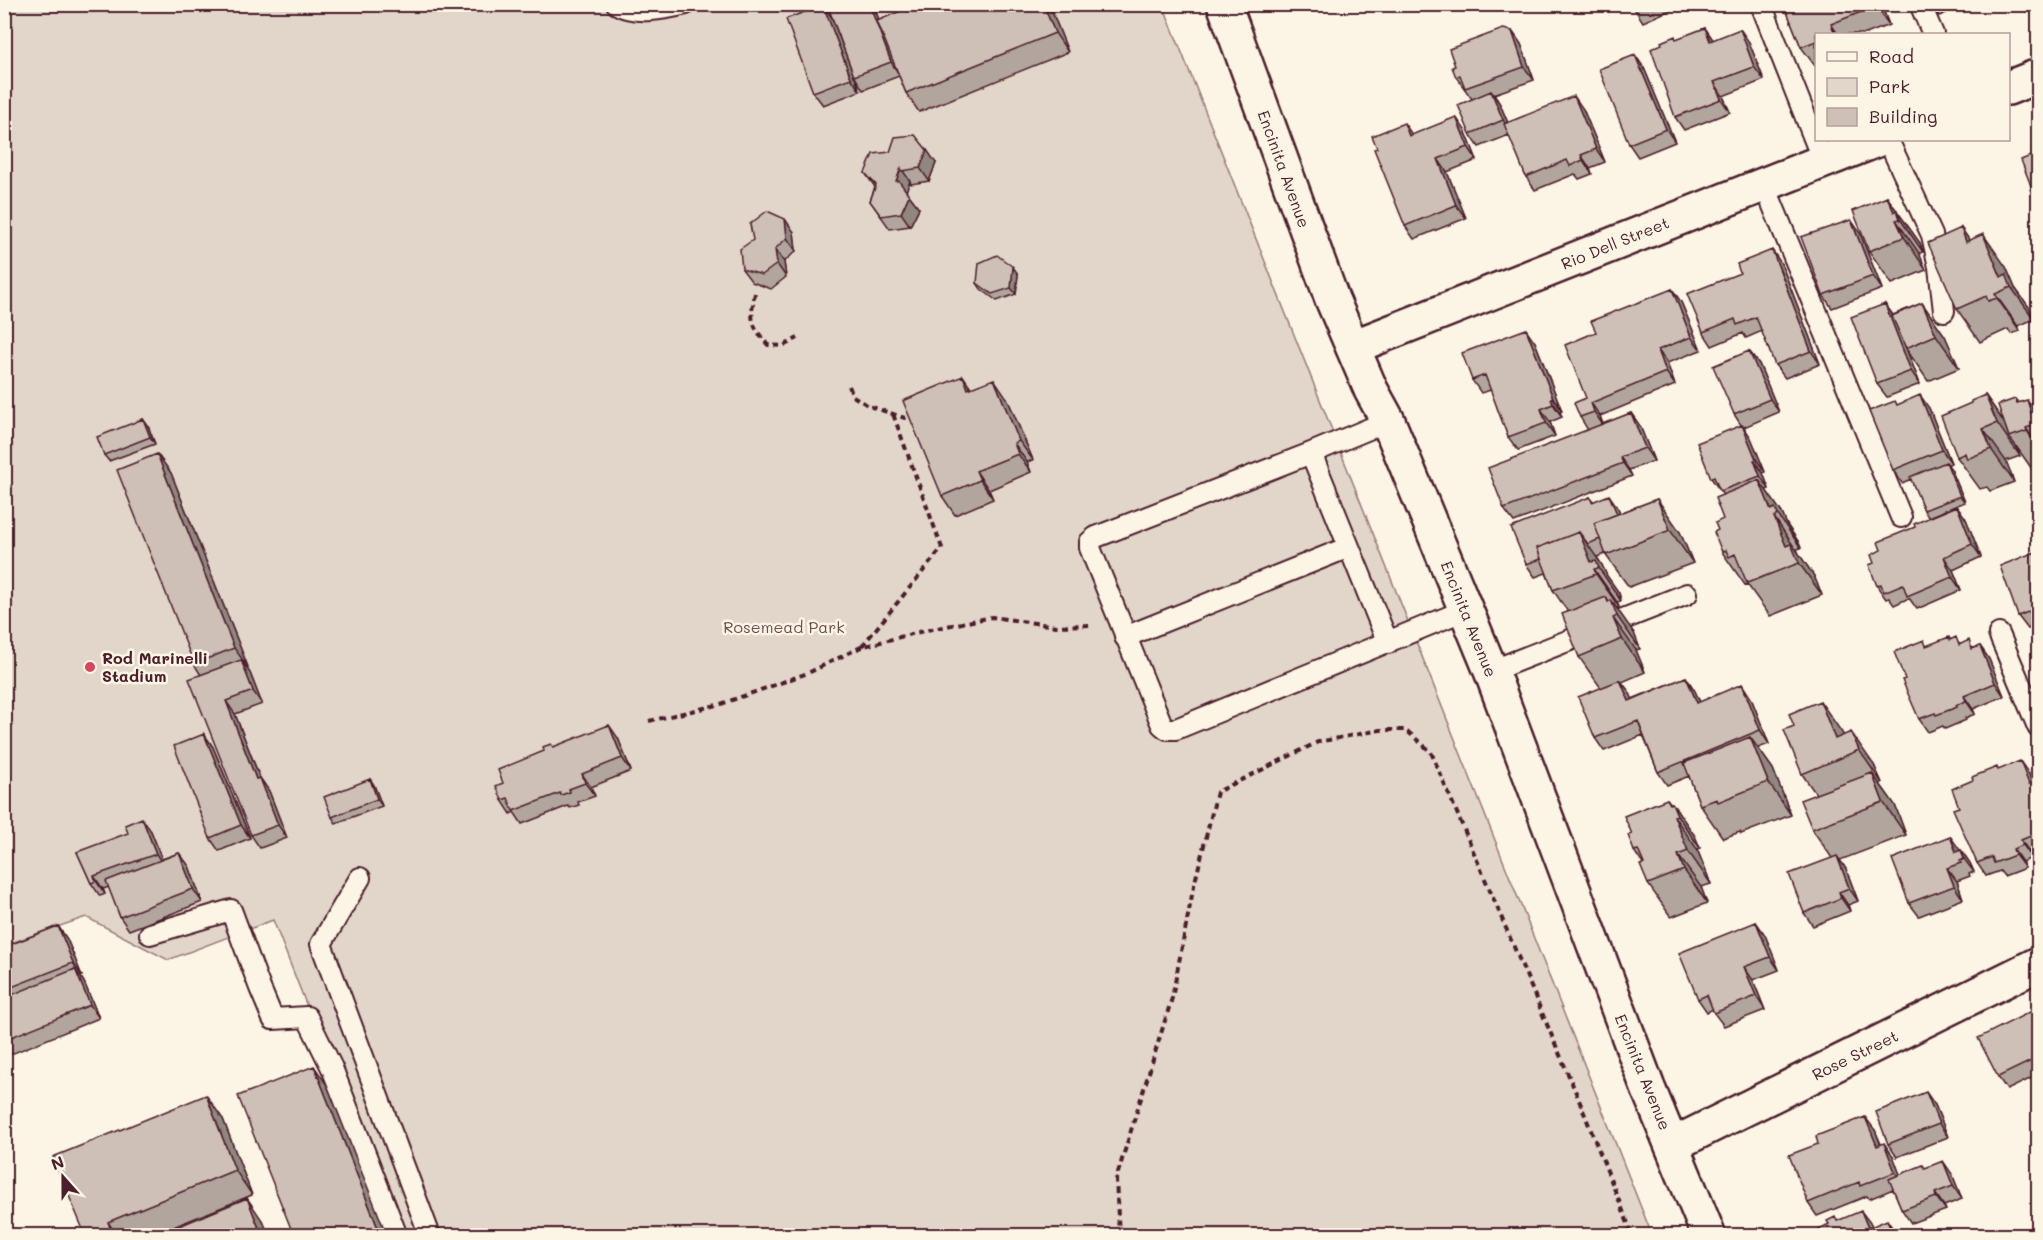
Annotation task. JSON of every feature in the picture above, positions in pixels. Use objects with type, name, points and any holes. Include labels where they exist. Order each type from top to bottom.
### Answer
[{"type":"street","name":"Encinita Avenue","points":[[1224,4],[1332,299],[1371,390],[1388,421],[1491,672],[1648,1088],[1709,1236]]},
{"type":"street","points":[[2010,87],[2038,76]]},
{"type":"street","name":"Rio Dell Street","points":[[1353,347],[1874,141]]},
{"type":"street","name":"Rose Street","points":[[1672,1145],[2038,964]]},
{"type":"lane","points":[[617,4],[625,9],[666,9],[686,4]]},
{"type":"lane","points":[[1761,4],[1815,141]]},
{"type":"lane","points":[[1920,4],[1933,33]]},
{"type":"lane","points":[[1815,141],[1823,161]]},
{"type":"lane","points":[[1888,141],[1932,235],[1939,267],[1944,311]]},
{"type":"lane","points":[[1764,184],[1901,517]]},
{"type":"lane","points":[[1388,421],[1096,537],[1090,542],[1090,548],[1125,636],[1162,725],[1167,729],[1176,729],[1465,610]]},
{"type":"lane","points":[[1311,453],[1388,643]]},
{"type":"lane","points":[[1125,636],[1349,547]]},
{"type":"lane","points":[[1491,672],[1687,594]]},
{"type":"lane","points":[[1999,633],[2038,727]]},
{"type":"lane","points":[[360,878],[321,944],[430,1236]]},
{"type":"lane","points":[[150,934],[231,910],[273,1019],[307,1017],[332,1068],[397,1236]]},
{"type":"path","points":[[755,293],[750,315],[755,330],[768,345],[783,346],[798,338]]},
{"type":"path","points":[[849,386],[853,396],[869,406],[905,418],[923,410]]},
{"type":"path","points":[[861,647],[942,548],[893,414]]},
{"type":"path","points":[[649,721],[732,700],[808,673],[861,647],[927,630],[992,617],[1056,626],[1097,625],[1125,636]]},
{"type":"path","points":[[1119,1236],[1116,1179],[1172,998],[1193,890],[1217,792],[1318,742],[1380,730],[1406,730],[1431,752],[1577,1095],[1633,1236]]},
{"type":"green space","name":"Rosemead Park","points":[[4,5],[1163,5],[1652,1235],[397,1235],[273,920],[168,960],[86,917],[5,945]]},
{"type":"building","points":[[827,4],[869,4],[891,62],[854,76]]},
{"type":"building","points":[[917,4],[1043,4],[1055,33],[906,93],[877,21]]},
{"type":"building","points":[[1784,4],[1875,4],[1876,6],[1831,24],[1835,33],[1815,33],[1815,41],[1801,47]]},
{"type":"building","points":[[823,5],[851,78],[813,92],[786,19]]},
{"type":"building","points":[[1705,28],[1710,41],[1740,29],[1754,67],[1714,82],[1721,99],[1675,117],[1651,49],[1675,36],[1676,39]]},
{"type":"building","points":[[1503,29],[1512,31],[1524,67],[1465,88],[1460,75],[1456,77],[1449,49]]},
{"type":"building","points":[[1635,55],[1666,129],[1629,144],[1599,69]]},
{"type":"building","points":[[1491,91],[1503,120],[1470,134],[1458,105]]},
{"type":"building","points":[[1574,96],[1596,149],[1581,155],[1583,160],[1570,166],[1567,160],[1526,177],[1504,124]]},
{"type":"building","points":[[1456,117],[1468,147],[1438,159],[1456,205],[1405,226],[1374,149],[1377,148],[1372,136],[1404,123],[1409,136]]},
{"type":"building","points":[[915,135],[927,150],[920,168],[902,171],[901,168],[896,181],[899,181],[909,195],[901,213],[881,216],[870,201],[876,185],[865,173],[873,154],[890,152],[895,137]]},
{"type":"building","points":[[2038,153],[2038,204],[2021,160]]},
{"type":"building","points":[[1887,197],[1894,212],[1897,210],[1900,219],[1896,220],[1904,237],[1869,251],[1853,211]]},
{"type":"building","points":[[767,211],[785,219],[787,238],[775,249],[777,264],[762,275],[742,269],[740,249],[753,240],[750,224]]},
{"type":"building","points":[[1851,220],[1873,276],[1823,295],[1801,237]]},
{"type":"building","points":[[1961,228],[1966,242],[1983,234],[2001,277],[2006,274],[2011,287],[1995,294],[1997,298],[1988,301],[1986,296],[1957,309],[1928,243]]},
{"type":"building","points":[[1772,250],[1811,351],[1775,365],[1756,317],[1737,325],[1735,319],[1703,332],[1687,294],[1740,273],[1737,264]]},
{"type":"building","points":[[997,255],[1013,267],[1011,288],[992,294],[977,283],[979,263]]},
{"type":"building","points":[[1672,289],[1691,337],[1658,350],[1666,372],[1591,403],[1594,412],[1580,417],[1574,403],[1586,398],[1565,345],[1596,332],[1591,321]]},
{"type":"building","points":[[1922,303],[1936,335],[1906,348],[1892,316]]},
{"type":"building","points":[[1885,304],[1911,371],[1877,384],[1851,317]]},
{"type":"building","points":[[1526,329],[1553,398],[1551,399],[1553,404],[1541,409],[1546,423],[1508,437],[1485,375],[1472,380],[1462,353]]},
{"type":"building","points":[[1749,351],[1770,399],[1734,414],[1713,366]]},
{"type":"building","points":[[963,376],[968,389],[994,379],[1019,441],[1014,443],[1018,454],[976,471],[980,480],[942,496],[903,401]]},
{"type":"building","points":[[1920,395],[1942,450],[1893,470],[1869,411],[1895,401],[1897,405]]},
{"type":"building","points":[[1985,395],[1997,423],[1983,429],[1991,449],[1967,459],[1965,453],[1957,457],[1941,416]]},
{"type":"building","points":[[2015,399],[2017,403],[2027,400],[2035,425],[2026,428],[2027,431],[2009,437],[1998,405]]},
{"type":"building","points":[[1631,413],[1645,448],[1620,457],[1623,463],[1504,509],[1488,468]]},
{"type":"building","points":[[143,419],[150,437],[104,455],[97,437]]},
{"type":"building","points":[[1742,425],[1756,459],[1754,460],[1760,476],[1720,491],[1714,477],[1711,478],[1697,443]]},
{"type":"building","points":[[157,454],[234,648],[194,664],[117,470]]},
{"type":"building","points":[[1946,462],[1960,496],[1924,510],[1910,477]]},
{"type":"building","points":[[1759,480],[1771,510],[1775,508],[1778,515],[1774,517],[1786,546],[1791,544],[1799,563],[1747,583],[1735,554],[1729,557],[1726,550],[1722,552],[1714,532],[1718,530],[1715,523],[1723,519],[1715,498]]},
{"type":"building","points":[[1609,495],[1617,514],[1594,523],[1600,539],[1588,544],[1579,532],[1537,548],[1541,559],[1526,564],[1511,528],[1590,497],[1592,502]]},
{"type":"building","points":[[1657,499],[1670,530],[1606,555],[1594,523]]},
{"type":"building","points":[[1957,506],[1972,544],[1944,557],[1952,577],[1907,596],[1903,584],[1884,592],[1881,584],[1877,586],[1869,565],[1874,563],[1871,555],[1881,550],[1878,542]]},
{"type":"building","points":[[1579,532],[1591,562],[1596,561],[1599,568],[1594,569],[1596,574],[1553,590],[1537,548]]},
{"type":"building","points":[[2035,552],[2038,561],[2038,608],[2018,616],[2000,566]]},
{"type":"building","points":[[1606,597],[1608,602],[1611,600],[1617,616],[1613,618],[1622,639],[1579,657],[1562,614]]},
{"type":"building","points":[[1949,637],[1950,640],[1956,637],[1959,645],[1969,640],[1972,649],[1980,646],[1995,683],[1964,696],[1966,701],[1956,705],[1957,707],[1919,719],[1902,680],[1905,679],[1894,652],[1924,640],[1926,646]]},
{"type":"building","points":[[241,660],[253,691],[226,701],[256,779],[260,778],[278,825],[251,835],[189,679]]},
{"type":"building","points":[[1686,677],[1697,703],[1742,684],[1760,730],[1658,772],[1638,721],[1595,738],[1578,697],[1620,680],[1629,701]]},
{"type":"building","points":[[1820,701],[1835,739],[1851,732],[1859,750],[1802,774],[1784,730],[1794,726],[1789,714]]},
{"type":"building","points":[[609,725],[622,758],[582,774],[585,783],[569,789],[570,792],[561,795],[560,793],[513,811],[508,798],[502,800],[496,786],[503,783],[498,770],[544,751],[543,747],[551,744],[553,747]]},
{"type":"building","points":[[204,734],[241,825],[210,838],[174,746]]},
{"type":"building","points":[[1750,737],[1768,782],[1718,802],[1717,799],[1700,805],[1684,763]]},
{"type":"building","points":[[2020,761],[2029,784],[2035,782],[2038,791],[2038,833],[2021,840],[2023,845],[2013,849],[2015,855],[1994,863],[1992,857],[1977,863],[1953,809],[1959,807],[1952,789],[1973,780],[1972,777]]},
{"type":"building","points":[[1872,773],[1883,802],[1812,829],[1800,800]]},
{"type":"building","points":[[370,779],[377,799],[332,817],[324,797]]},
{"type":"building","points":[[1667,799],[1670,804],[1672,803],[1677,815],[1674,816],[1688,851],[1678,855],[1684,870],[1648,884],[1640,865],[1644,864],[1638,850],[1634,851],[1628,835],[1632,834],[1624,816]]},
{"type":"building","points":[[142,818],[156,854],[94,876],[96,881],[91,883],[77,852],[128,833],[125,825]]},
{"type":"building","points":[[1950,836],[1956,852],[1961,850],[1964,859],[1960,861],[1961,863],[1947,868],[1954,886],[1909,903],[1892,859]]},
{"type":"building","points":[[179,853],[193,889],[120,917],[106,881]]},
{"type":"building","points":[[1837,856],[1849,888],[1839,892],[1841,898],[1804,913],[1789,874]]},
{"type":"building","points":[[1756,922],[1770,957],[1744,967],[1756,996],[1714,1013],[1707,995],[1698,999],[1679,953]]},
{"type":"building","points":[[58,926],[73,963],[4,990],[4,947]]},
{"type":"building","points":[[75,969],[90,1005],[4,1040],[4,998]]},
{"type":"building","points":[[2038,1008],[2038,1073],[2033,1060],[1998,1077],[1978,1038]]},
{"type":"building","points":[[314,1066],[381,1236],[294,1236],[238,1096]]},
{"type":"building","points":[[1926,1092],[1939,1124],[1888,1144],[1876,1112]]},
{"type":"building","points":[[206,1095],[235,1170],[108,1222],[113,1236],[88,1236],[86,1231],[84,1232],[53,1157]]},
{"type":"building","points":[[2038,1095],[2038,1108],[2034,1098]]},
{"type":"building","points":[[1865,1117],[1877,1146],[1884,1143],[1895,1172],[1860,1186],[1859,1182],[1808,1203],[1789,1155],[1818,1144],[1816,1136]]},
{"type":"building","points":[[1943,1161],[1953,1186],[1935,1193],[1936,1197],[1902,1210],[1889,1179],[1923,1165],[1925,1168]]},
{"type":"building","points":[[247,1198],[262,1236],[155,1236]]},
{"type":"building","points":[[1861,1211],[1868,1228],[1887,1220],[1893,1236],[1821,1236],[1819,1229],[1829,1224],[1827,1221],[1835,1217],[1837,1221]]},
{"type":"place","name":"Rod Marinelli Stadium","points":[[90,667]]}]
